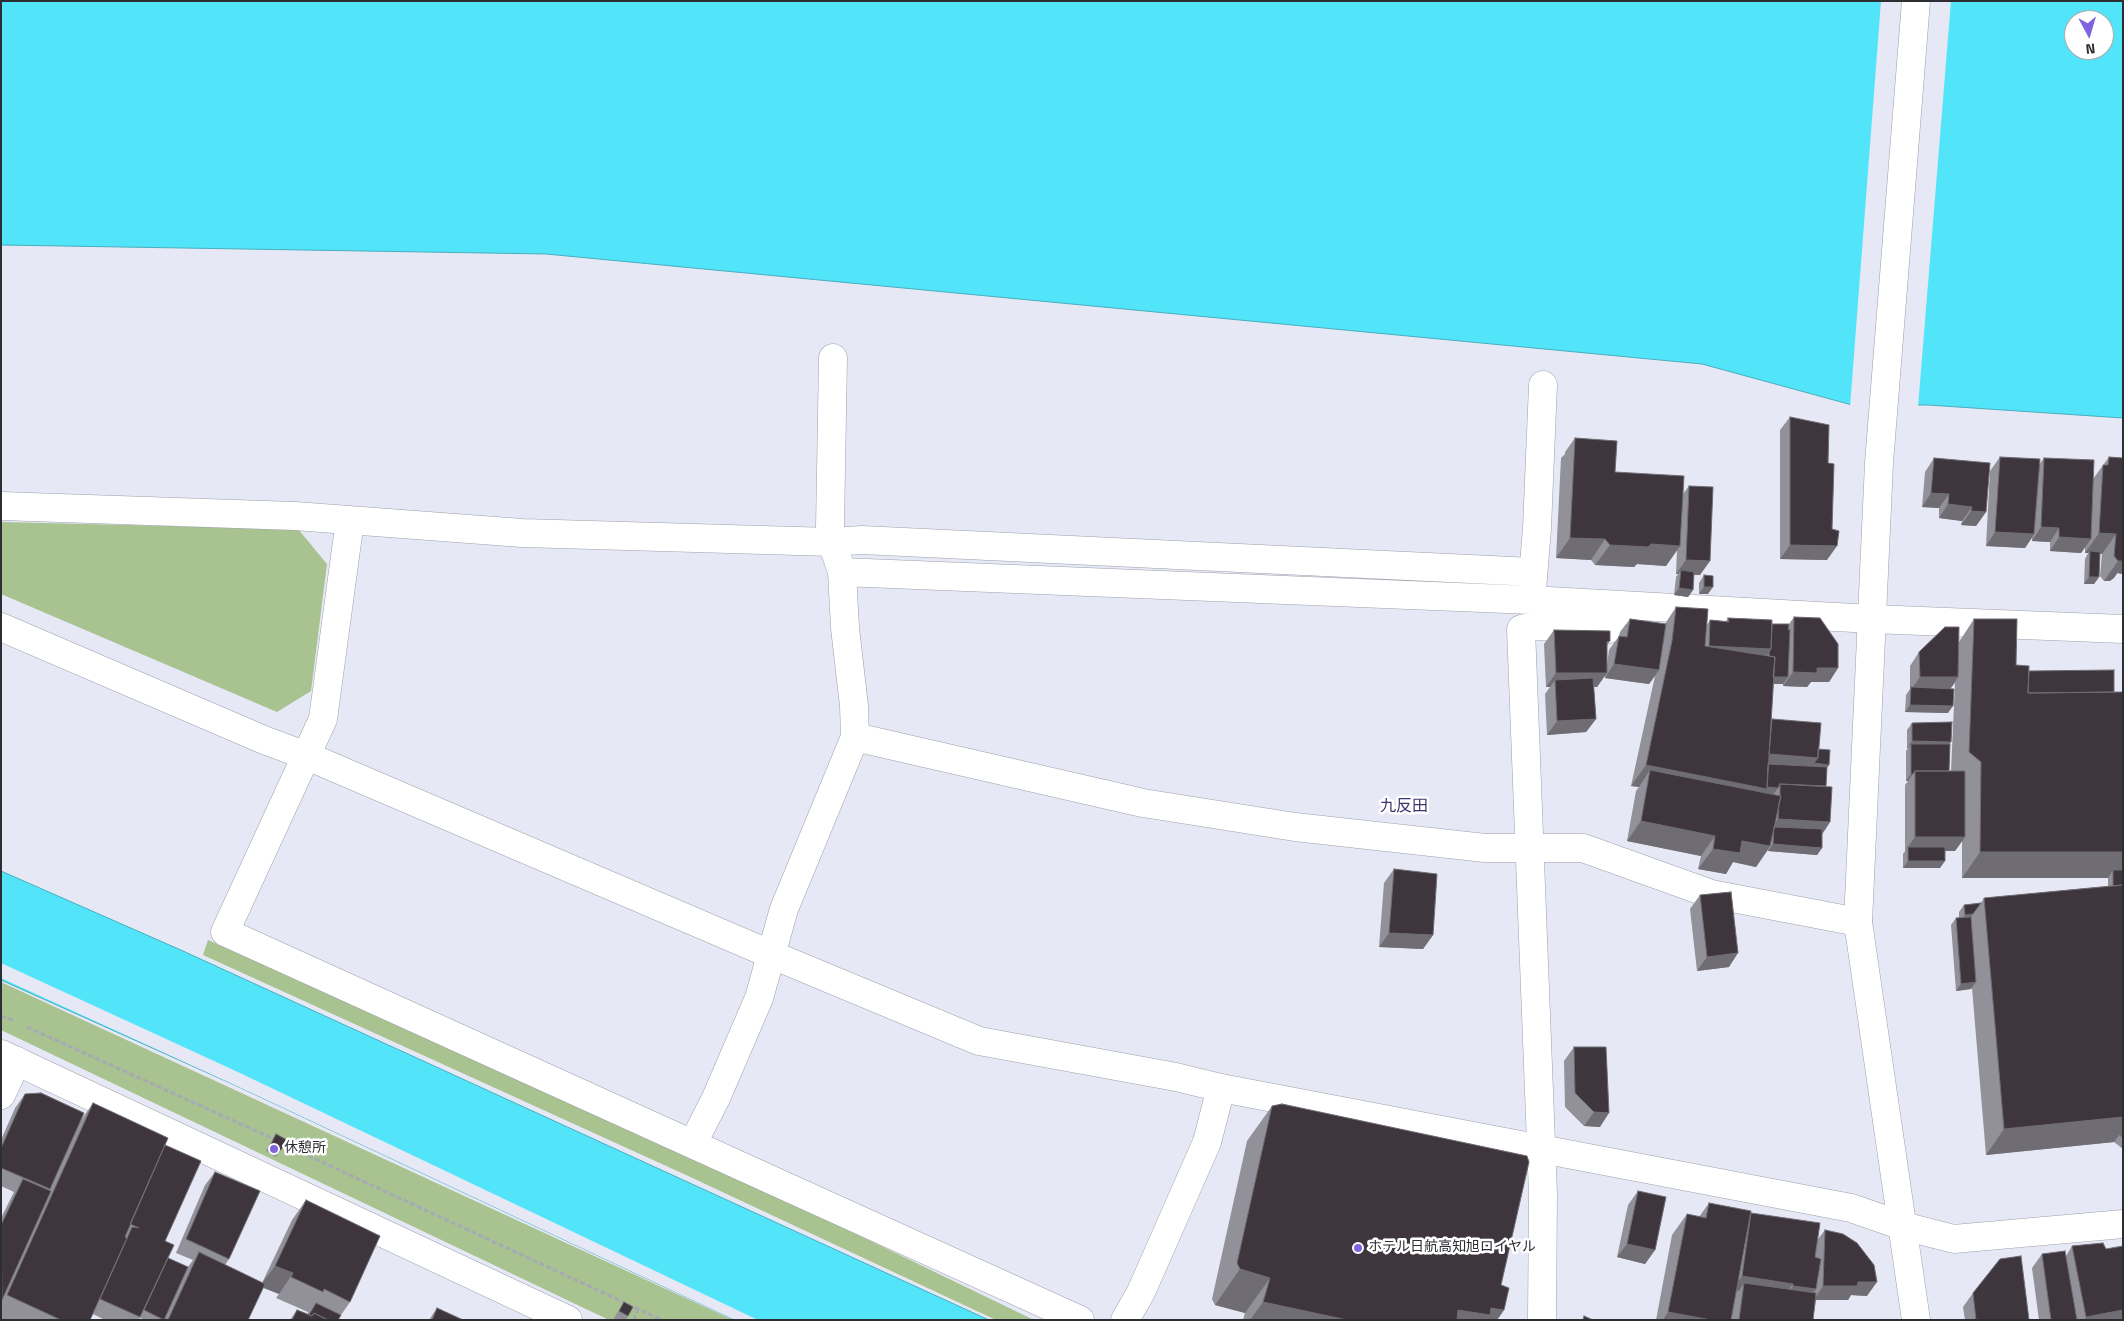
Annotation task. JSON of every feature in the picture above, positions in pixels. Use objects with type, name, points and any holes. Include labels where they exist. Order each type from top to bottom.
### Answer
[{"type":"street","points":[[1916,1],[1879,464],[1858,922],[1916,1320]]},
{"type":"street","points":[[693,1143],[716,1098],[759,998],[784,909],[855,737],[842,572],[832,542],[830,527],[833,358]]},
{"type":"street","points":[[1531,600],[1537,528],[1543,384]]},
{"type":"street","points":[[1,506],[294,516],[522,533],[832,542],[862,540],[1533,572]]},
{"type":"street","points":[[350,520],[323,719],[307,756],[286,795],[225,932],[1080,1320]]},
{"type":"street","points":[[842,572],[1531,600],[1872,619],[2123,628]]},
{"type":"street","points":[[1542,1320],[1543,1194],[1531,847],[1521,629],[1533,626],[1609,629],[1617,620],[1621,606]]},
{"type":"street","points":[[1,627],[264,740],[307,756],[770,954],[979,1041],[1176,1077],[1221,1088],[1851,1208],[1903,1226],[1959,1240],[2123,1224]]},
{"type":"street","points":[[855,737],[1143,803],[1323,830],[1484,848],[1583,848],[1711,894],[1858,922]]},
{"type":"street","points":[[1,1095],[9,1057],[568,1320]]},
{"type":"street","points":[[1125,1320],[1141,1292],[1207,1142],[1221,1088]]},
{"type":"path","points":[[1,1016],[124,1070],[662,1320]]},
{"type":"path","points":[[634,1320],[638,1309]]},
{"type":"green space","points":[[1,522],[298,529],[327,564],[311,691],[277,712],[1,594]]},
{"type":"green space","points":[[208,940],[718,1167],[1034,1320],[996,1320],[686,1175],[203,955]]},
{"type":"green space","points":[[1,982],[733,1320],[609,1320],[1,1030]]},
{"type":"water","points":[[1,1],[2123,1],[2123,418],[1928,405],[1852,405],[1702,364],[546,254],[1,245]]},
{"type":"water","points":[[1,871],[183,951],[989,1320],[735,1320],[239,1087],[1,980]]},
{"type":"pier","points":[[1881,1],[1951,1],[1918,407],[1850,407]]},
{"type":"pier","points":[[1,963],[240,1073],[758,1320],[735,1320],[239,1087],[1,978]]},
{"type":"building","points":[[1790,417],[1829,425],[1828,463],[1834,464],[1832,529],[1839,531],[1837,546],[1790,545]]},
{"type":"building","points":[[1575,438],[1617,441],[1615,472],[1684,476],[1680,546],[1651,544],[1648,547],[1610,545],[1605,539],[1570,538]]},
{"type":"building","points":[[2000,457],[2040,459],[2034,534],[1995,532]]},
{"type":"building","points":[[2109,457],[2123,458],[2123,561],[2118,561],[2114,556],[2116,534],[2099,533],[2103,465],[2108,465]]},
{"type":"building","points":[[1934,458],[1990,463],[1986,512],[1971,511],[1972,507],[1948,504],[1949,494],[1931,493]]},
{"type":"building","points":[[2044,458],[2094,460],[2091,539],[2059,537],[2059,528],[2041,527]]},
{"type":"building","points":[[1689,486],[1713,487],[1710,561],[1686,560]]},
{"type":"building","points":[[2090,551],[2100,552],[2099,577],[2089,577]]},
{"type":"building","points":[[1681,570],[1694,572],[1693,590],[1679,588]]},
{"type":"building","points":[[1704,575],[1713,576],[1713,587],[1704,587]]},
{"type":"building","points":[[1676,607],[1708,609],[1705,646],[1775,657],[1767,789],[1646,765],[1672,641]]},
{"type":"building","points":[[1794,617],[1820,618],[1838,644],[1838,668],[1817,668],[1817,673],[1793,672]]},
{"type":"building","points":[[1728,618],[1772,620],[1771,649],[1709,646],[1710,620],[1729,622]]},
{"type":"building","points":[[1630,619],[1666,624],[1659,670],[1614,664],[1619,636],[1627,637]]},
{"type":"building","points":[[1974,619],[2017,619],[2016,665],[2029,666],[2028,693],[2123,692],[2123,852],[1980,852],[1981,762],[1969,752]]},
{"type":"building","points":[[1772,624],[1789,624],[1788,677],[1773,677],[1775,657],[1769,656]]},
{"type":"building","points":[[1945,627],[1959,627],[1958,677],[1920,677],[1919,652]]},
{"type":"building","points":[[1554,630],[1610,631],[1610,641],[1607,642],[1607,673],[1556,673]]},
{"type":"building","points":[[2114,670],[2114,692],[2028,693],[2029,671]]},
{"type":"building","points":[[1593,678],[1596,719],[1557,721],[1555,680]]},
{"type":"building","points":[[1911,687],[1954,689],[1953,706],[1910,705]]},
{"type":"building","points":[[1772,719],[1821,723],[1818,758],[1769,754]]},
{"type":"building","points":[[1952,722],[1951,742],[1912,741],[1912,723]]},
{"type":"building","points":[[1911,744],[1950,744],[1949,771],[1915,771],[1911,774]]},
{"type":"building","points":[[1818,749],[1830,750],[1829,765],[1814,763],[1818,758]]},
{"type":"building","points":[[1768,764],[1827,767],[1826,786],[1780,784],[1778,788],[1767,787]]},
{"type":"building","points":[[1650,770],[1781,796],[1770,846],[1742,841],[1740,853],[1713,849],[1715,836],[1641,821]]},
{"type":"building","points":[[1915,771],[1965,771],[1965,837],[1915,837]]},
{"type":"building","points":[[1780,784],[1832,787],[1830,822],[1778,819],[1781,796]]},
{"type":"building","points":[[1774,827],[1822,829],[1822,848],[1773,844]]},
{"type":"building","points":[[1908,847],[1945,847],[1945,861],[1908,861]]},
{"type":"building","points":[[1394,869],[1437,874],[1433,935],[1389,933]]},
{"type":"building","points":[[2113,870],[2123,870],[2123,885],[2113,886]]},
{"type":"building","points":[[2123,885],[2123,1117],[2004,1129],[1984,898]]},
{"type":"building","points":[[1731,892],[1738,953],[1707,957],[1700,895]]},
{"type":"building","points":[[1981,903],[1973,914],[1965,915],[1964,905]]},
{"type":"building","points":[[1971,917],[1976,982],[1961,984],[1956,918]]},
{"type":"building","points":[[1574,1047],[1606,1047],[1609,1113],[1594,1112],[1575,1093]]},
{"type":"building","points":[[41,1093],[84,1113],[50,1189],[1,1168],[1,1148],[25,1094]]},
{"type":"building","points":[[93,1103],[168,1138],[125,1237],[127,1238],[90,1320],[61,1320],[7,1295]]},
{"type":"building","name":"ホテル日航高知旭ロイヤル","points":[[1282,1104],[1527,1156],[1529,1162],[1501,1285],[1509,1288],[1504,1310],[1491,1308],[1490,1315],[1458,1310],[1457,1320],[1347,1320],[1263,1302],[1270,1278],[1240,1269],[1237,1263],[1272,1106]]},
{"type":"building","points":[[276,1134],[287,1140],[281,1150],[271,1144]]},
{"type":"building","points":[[165,1145],[201,1161],[165,1241],[174,1245],[140,1317],[100,1299],[132,1227],[139,1228],[130,1224]]},
{"type":"building","points":[[215,1172],[260,1191],[229,1259],[186,1239]]},
{"type":"building","points":[[23,1179],[51,1191],[2,1300],[1,1225]]},
{"type":"building","points":[[1638,1191],[1666,1197],[1655,1250],[1627,1244]]},
{"type":"building","points":[[306,1200],[380,1236],[350,1302],[324,1289],[323,1292],[291,1277],[293,1273],[275,1266]]},
{"type":"building","points":[[1709,1203],[1751,1211],[1731,1320],[1711,1320],[1668,1312],[1687,1214],[1706,1218]]},
{"type":"building","points":[[1751,1213],[1820,1223],[1815,1257],[1821,1259],[1816,1289],[1742,1276]]},
{"type":"building","points":[[1825,1230],[1843,1234],[1857,1243],[1874,1265],[1877,1282],[1858,1282],[1857,1286],[1823,1286]]},
{"type":"building","points":[[2103,1243],[2106,1249],[2123,1246],[2123,1310],[2086,1317],[2072,1246]]},
{"type":"building","points":[[2065,1251],[2077,1320],[2051,1320],[2042,1254]]},
{"type":"building","points":[[199,1252],[265,1284],[248,1320],[168,1320]]},
{"type":"building","points":[[2021,1256],[2029,1320],[1976,1320],[1973,1293],[2000,1259]]},
{"type":"building","points":[[168,1258],[188,1267],[164,1320],[144,1310]]},
{"type":"building","points":[[1744,1283],[1816,1293],[1813,1320],[1739,1320]]},
{"type":"building","points":[[624,1302],[633,1307],[628,1316],[619,1311]]},
{"type":"building","points":[[316,1303],[341,1315],[338,1320],[328,1320],[314,1313],[312,1316],[309,1315]]},
{"type":"building","points":[[437,1308],[463,1320],[432,1320]]},
{"type":"building","points":[[297,1310],[312,1316],[314,1313],[328,1320],[292,1320]]},
{"type":"building","points":[[1584,1316],[1593,1320],[1583,1320]]},
{"type":"place","name":"休憩所","points":[[274,1149]]},
{"type":"place","name":"ホテル日航高知旭ロイヤル","points":[[1358,1248]]},
{"type":"district","name":"九反田","points":[[1404,807]]}]
